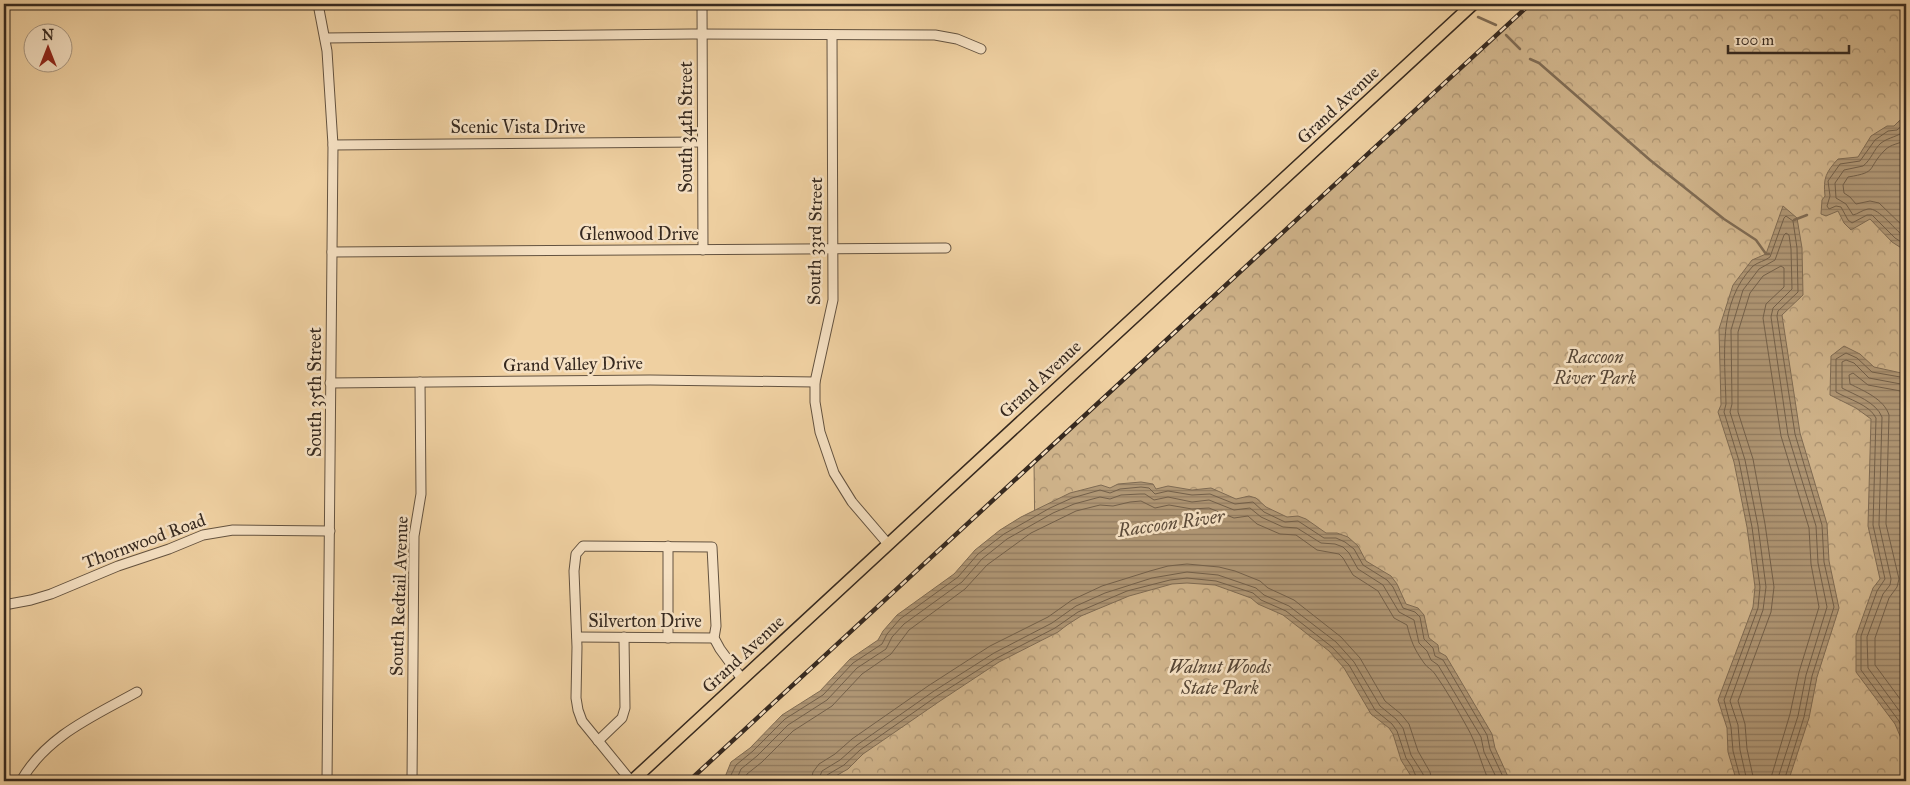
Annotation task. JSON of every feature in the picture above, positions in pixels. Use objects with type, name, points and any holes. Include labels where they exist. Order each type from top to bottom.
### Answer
[{"type":"main road","name":"Grand Avenue","points":[[631,781],[1473,4]]},
{"type":"street","name":"South 35th Street","points":[[318,4],[325,38],[333,144],[327,781]]},
{"type":"street","name":"South 34th Street","points":[[702,4],[703,250]]},
{"type":"street","points":[[325,38],[702,34],[934,35],[957,39],[981,49]]},
{"type":"street","name":"South 33rd Street","points":[[832,35],[833,300],[815,382],[816,402],[820,432],[834,473],[852,502],[888,544]]},
{"type":"street","name":"Scenic Vista Drive","points":[[333,144],[702,142]]},
{"type":"street","name":"Glenwood Drive","points":[[332,252],[946,248]]},
{"type":"street","name":"Grand Valley Drive","points":[[330,383],[650,380],[815,382]]},
{"type":"street","name":"South Redtail Avenue","points":[[412,781],[414,536],[422,494],[420,382]]},
{"type":"street","name":"Thornwood Road","points":[[4,605],[51,594],[118,566],[169,549],[203,535],[233,530],[330,531]]},
{"type":"street","points":[[631,781],[582,721],[578,710],[576,698],[574,571],[576,554],[583,546],[712,547],[716,626],[714,638],[742,679]]},
{"type":"street","points":[[668,546],[668,638]]},
{"type":"street","name":"Silverton Drive","points":[[576,637],[714,638]]},
{"type":"street","points":[[598,741],[622,718],[625,708],[624,637]]},
{"type":"street","points":[[21,781],[33,763],[55,740],[137,692]]},
{"type":"green space","name":"Raccoon River Park","points":[[1530,4],[1906,4],[1906,781],[1487,781],[1406,620],[1035,545],[1034,462]]},
{"type":"green space","name":"Walnut Woods State Park","points":[[1228,570],[1293,590],[1392,715],[1418,781],[804,781],[1049,610]]},
{"type":"water","points":[[1906,114],[1906,251],[1892,242],[1870,219],[1851,230],[1844,223],[1838,211],[1826,216],[1821,214],[1822,200],[1825,196],[1825,180],[1828,172],[1838,159],[1858,157],[1871,136],[1887,126],[1894,126]]},
{"type":"water","points":[[1783,206],[1797,218],[1802,248],[1803,295],[1782,315],[1800,433],[1827,524],[1829,561],[1839,608],[1817,677],[1809,718],[1789,779],[1786,781],[1736,779],[1728,752],[1727,728],[1718,700],[1753,607],[1755,587],[1747,527],[1734,462],[1718,412],[1721,405],[1719,329],[1733,285],[1752,260],[1766,254]]},
{"type":"water","points":[[1844,346],[1860,354],[1874,367],[1906,374],[1906,750],[1895,724],[1856,672],[1856,636],[1873,588],[1880,579],[1868,526],[1871,419],[1856,408],[1830,395],[1831,356]]},
{"type":"water","name":"Raccoon River","points":[[1141,482],[1153,484],[1156,489],[1168,486],[1192,490],[1211,488],[1236,499],[1249,496],[1256,498],[1266,507],[1287,517],[1298,516],[1306,519],[1326,533],[1337,533],[1348,537],[1358,546],[1366,561],[1391,576],[1397,584],[1406,604],[1418,608],[1424,615],[1429,638],[1438,645],[1439,652],[1446,656],[1492,734],[1495,748],[1510,781],[1414,781],[1401,760],[1393,734],[1389,728],[1371,714],[1344,668],[1329,651],[1283,615],[1258,604],[1251,598],[1215,585],[1187,583],[1172,584],[1129,596],[1081,616],[1058,632],[999,662],[863,754],[848,769],[827,781],[721,781],[725,777],[731,762],[750,748],[782,715],[820,691],[850,659],[878,640],[897,615],[954,574],[975,550],[1000,530],[1021,517],[1070,493],[1101,485],[1110,488],[1118,484]]},
{"type":"waterway","points":[[1478,17],[1496,25]]},
{"type":"waterway","points":[[1506,35],[1520,49]]},
{"type":"waterway","points":[[1530,59],[1539,63],[1650,160],[1724,219],[1756,240],[1766,254],[1769,254]]},
{"type":"waterway","points":[[1794,220],[1807,215]]},
{"type":"railway","points":[[689,781],[1530,4]]}]
